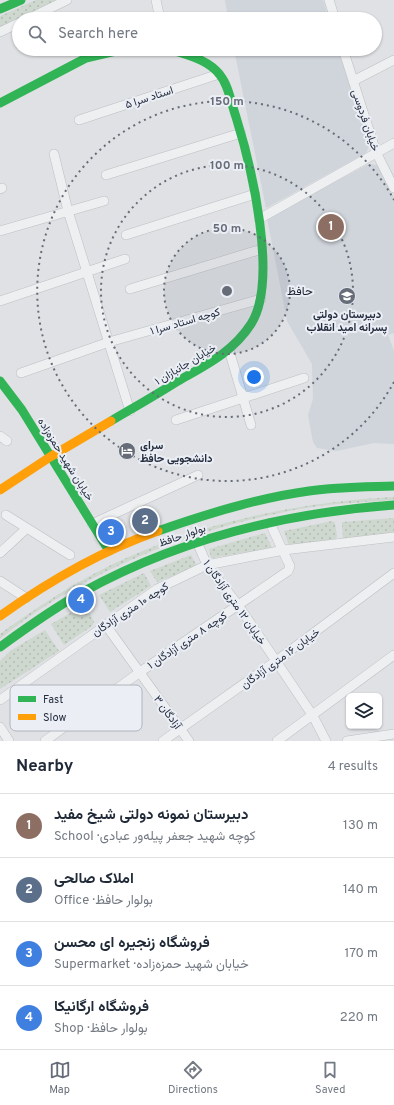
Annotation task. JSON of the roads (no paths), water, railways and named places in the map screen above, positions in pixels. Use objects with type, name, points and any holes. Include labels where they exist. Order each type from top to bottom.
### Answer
[{"type":"street","points":[[0,9],[21,0]]},
{"type":"street","points":[[42,12],[67,0]]},
{"type":"street","points":[[156,0],[159,12]]},
{"type":"street","points":[[329,0],[333,12]]},
{"type":"street","points":[[0,32],[12,26]]},
{"type":"street","points":[[0,103],[86,58],[94,56]]},
{"type":"street","points":[[189,56],[195,58],[219,74]]},
{"type":"street","name":"خیابان فردوسی","points":[[345,56],[376,152],[394,188]]},
{"type":"street","points":[[353,81],[394,60]]},
{"type":"street","name":"استاد سرا ۵","points":[[79,120],[219,74]]},
{"type":"street","name":"خیابان جانبازان ۱","points":[[0,490],[50,457],[130,411],[229,350],[243,336],[258,310],[262,299],[262,248],[255,194],[241,133],[226,85],[219,74]]},
{"type":"street","points":[[106,175],[241,133]]},
{"type":"street","points":[[259,219],[394,142]]},
{"type":"street","points":[[54,154],[68,211],[130,411]]},
{"type":"street","points":[[126,235],[255,194]]},
{"type":"street","points":[[0,231],[104,201]]},
{"type":"street","points":[[130,289],[262,248]]},
{"type":"street","points":[[0,301],[87,270],[125,259]]},
{"type":"street","name":"کوچه استاد سرا ۱","points":[[21,373],[109,342],[262,299]]},
{"type":"street","points":[[229,350],[251,425]]},
{"type":"street","points":[[176,420],[304,378]]},
{"type":"street","name":"خیابان شهید حمزه‌زاده","points":[[0,381],[22,410],[109,551]]},
{"type":"street","points":[[92,524],[198,475]]},
{"type":"street","name":"بولوار حافظ","points":[[0,616],[65,574],[109,551],[179,523],[276,497],[318,490],[394,486]]},
{"type":"street","name":"بولوار حافظ","points":[[0,647],[39,619],[81,593],[141,563],[197,542],[324,510],[394,505]]},
{"type":"street","points":[[6,515],[70,555]]},
{"type":"street","name":"کوچه ۸ متری آزادگان ۱","points":[[122,685],[288,571],[290,566],[284,550],[270,523]]},
{"type":"street","points":[[0,553],[27,528]]},
{"type":"street","name":"کوچه ۱۰ متری آزادگان","points":[[21,685],[105,624],[157,589],[207,565],[284,550],[394,537]]},
{"type":"street","name":"خیابان ۱۲ متری آزادگان ۱","points":[[197,542],[207,565],[238,605],[276,661],[313,716],[326,741]]},
{"type":"street","name":"خیابان ۱۶ متری آزادگان","points":[[163,741],[276,661],[394,573]]},
{"type":"street","points":[[0,582],[26,598]]},
{"type":"street","name":"آزادگان ۳","points":[[105,624],[189,741]]},
{"type":"street","points":[[277,741],[394,655]]},
{"type":"street","name":"کوچه ۱۰ متری آزادگان","points":[[0,700],[10,693]]},
{"type":"street","points":[[0,727],[9,741]]},
{"type":"street","name":"کوچه ۸ متری آزادگان ۱","points":[[45,741],[59,731]]},
{"type":"street","points":[[347,741],[394,734]]},
{"type":"place","name":"دبیرستان نمونه دولتی شیخ مفید","points":[[331,227]]},
{"type":"place","name":"دبیرستان دولتی پسرانه امید انقلاب","points":[[347,296]]},
{"type":"place","name":"سرای دانشجویی حافظ","points":[[127,451]]},
{"type":"place","name":"املاک صالحی","points":[[145,521]]},
{"type":"place","name":"فروشگاه زنجیره ای محسن","points":[[111,532]]},
{"type":"place","name":"فروشگاه ارگانیکا","points":[[81,600]]},
{"type":"district","name":"حافظ","points":[[300,291]]}]
